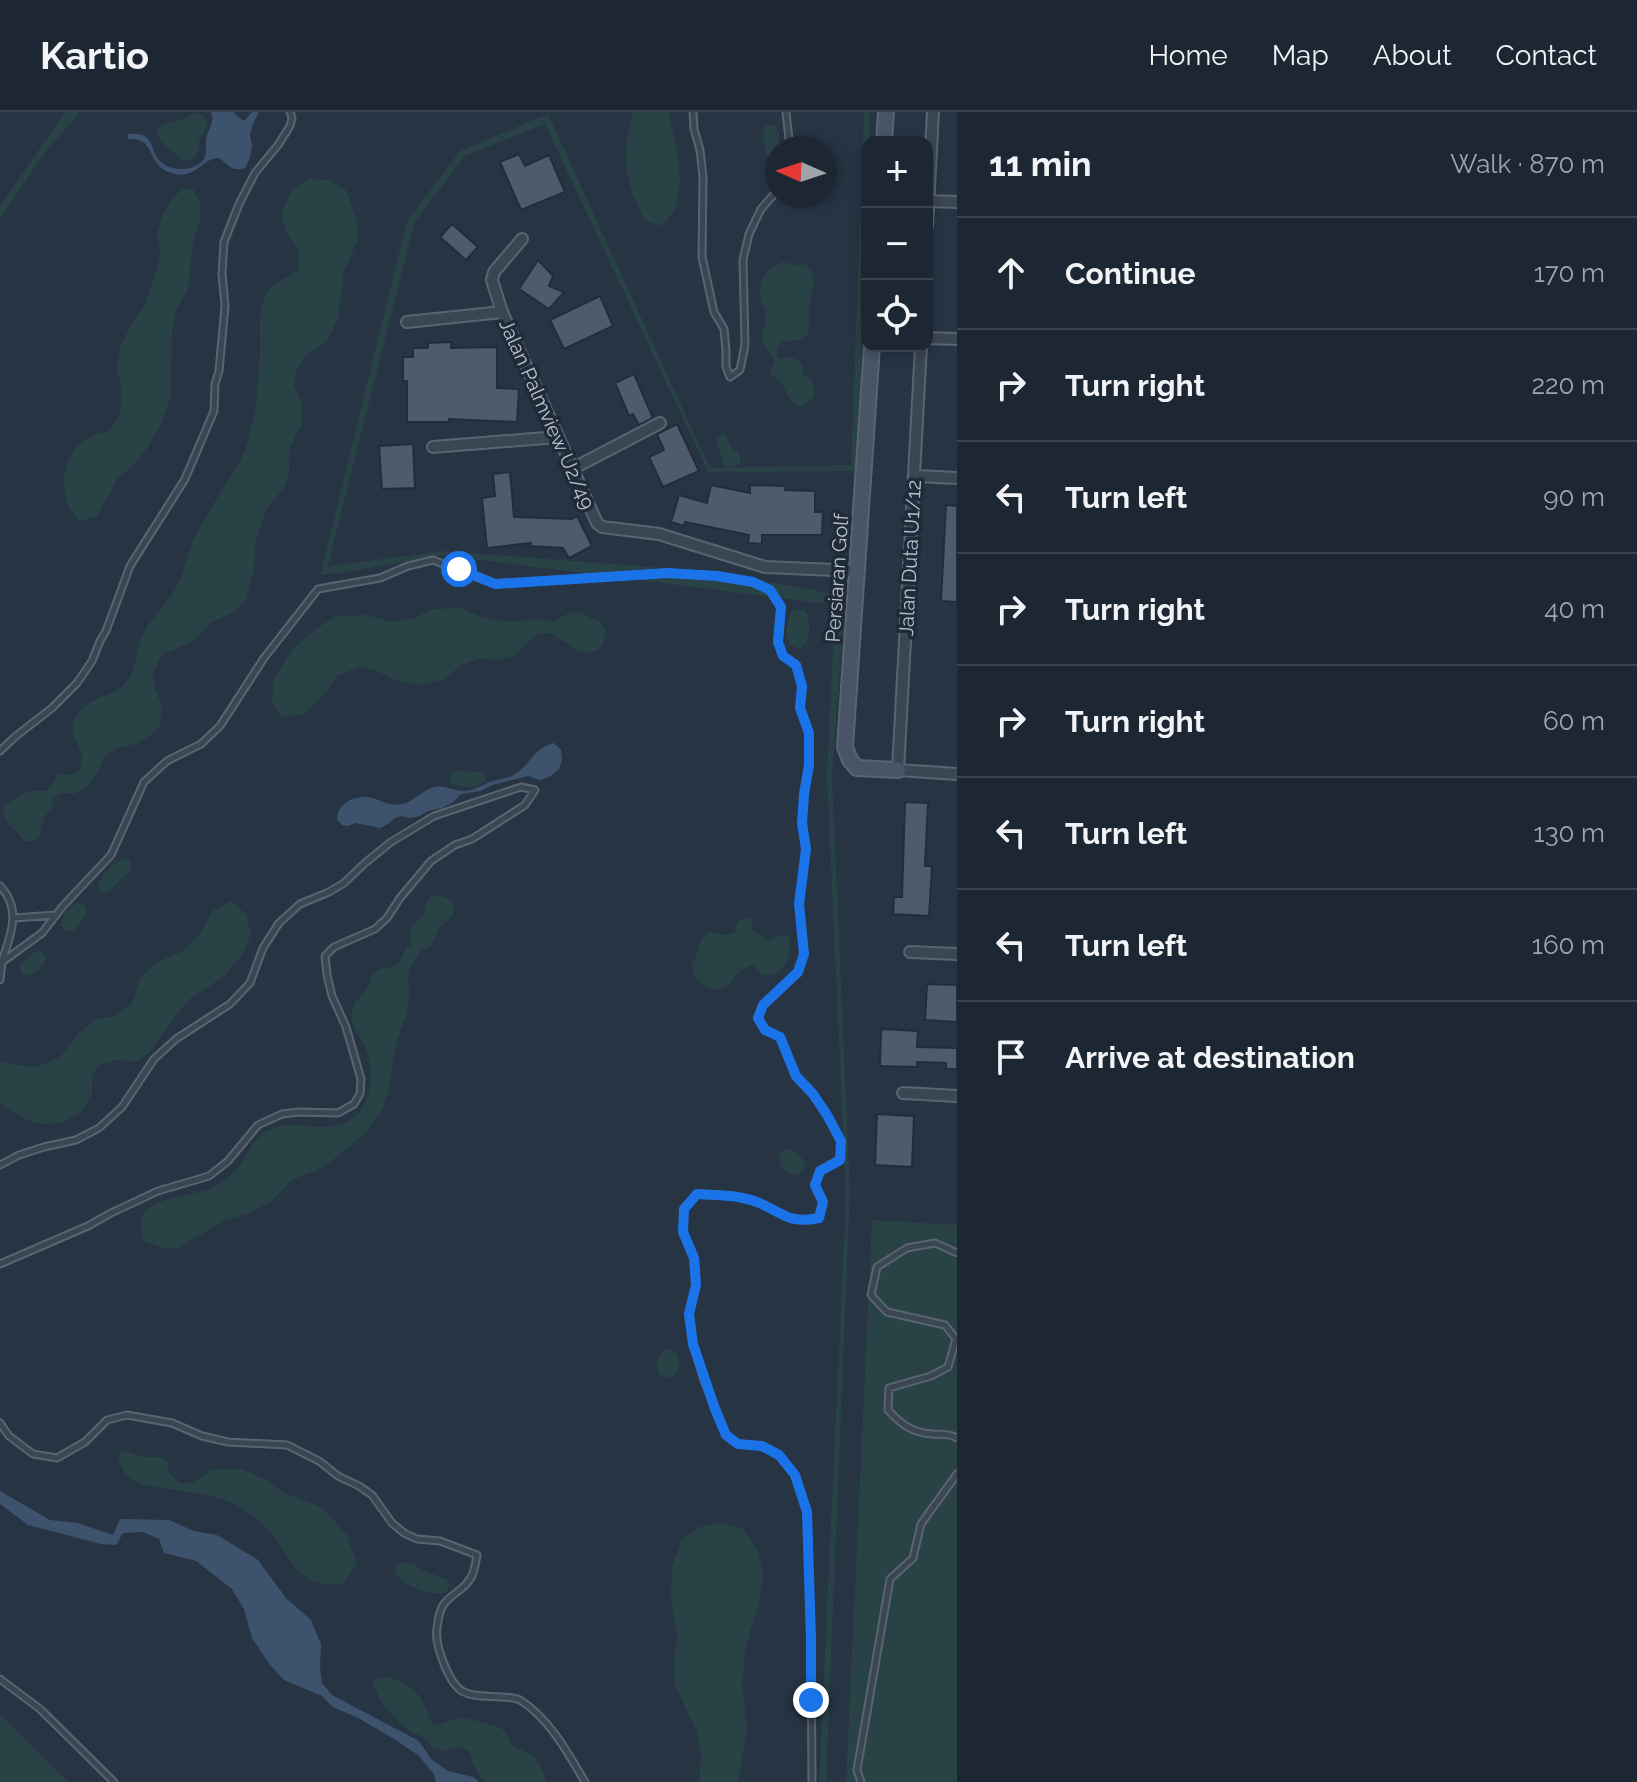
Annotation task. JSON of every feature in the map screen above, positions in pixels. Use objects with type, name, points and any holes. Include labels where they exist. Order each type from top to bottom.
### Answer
[{"type":"street","points":[[884,136],[886,112]]},
{"type":"street","points":[[932,136],[933,112]]},
{"type":"street","points":[[933,201],[957,202]]},
{"type":"street","name":"Jalan Palmview U2/49","points":[[522,239],[494,272],[492,280],[502,312],[597,523],[602,527],[659,534],[765,567],[858,571]]},
{"type":"street","points":[[407,322],[502,312]]},
{"type":"street","points":[[933,338],[957,339]]},
{"type":"street","name":"Persiaran Golf","points":[[872,352],[845,747],[857,768],[898,770]]},
{"type":"street","name":"Jalan Duta U1/12","points":[[898,770],[921,352]]},
{"type":"street","points":[[572,469],[660,423]]},
{"type":"street","points":[[433,447],[558,437]]},
{"type":"street","points":[[915,476],[957,478]]},
{"type":"street","points":[[898,770],[957,774]]},
{"type":"street","points":[[910,952],[957,954]]},
{"type":"street","points":[[903,1093],[957,1096]]},
{"type":"lane","points":[[0,751],[52,708],[77,683],[92,661],[130,566],[185,479],[214,411],[225,306],[222,274],[224,242],[255,173],[290,126],[290,112]]},
{"type":"lane","points":[[693,112],[703,177],[702,257],[714,312],[724,329],[726,367],[730,377],[740,370],[745,345],[743,260],[749,234],[765,204]]},
{"type":"lane","points":[[786,112],[789,136]]},
{"type":"lane","points":[[2,962],[42,933],[111,855],[144,782],[167,761],[201,744],[220,726],[264,658],[318,589],[380,578],[433,560],[495,584],[668,573],[729,578],[753,582],[770,590],[781,607],[778,642],[783,656],[796,665],[802,686],[800,708],[809,733],[809,765],[802,823],[806,849],[799,904],[804,954],[798,972],[763,1005],[758,1018],[765,1030],[780,1037],[796,1076],[827,1115],[841,1141],[840,1160],[820,1171],[815,1185],[823,1202],[819,1218],[803,1221],[784,1217],[755,1201],[726,1195],[697,1194],[684,1209],[683,1232],[694,1258],[696,1285],[689,1314],[693,1344],[720,1422],[726,1435],[738,1444],[762,1446],[779,1455],[795,1475],[807,1512],[812,1782]]},
{"type":"lane","points":[[0,1165],[19,1155],[76,1140],[99,1128],[122,1107],[154,1059],[176,1039],[230,1004],[250,983],[263,948],[279,923],[300,904],[344,883],[391,842],[434,816],[521,787],[535,790],[525,805],[431,861],[375,929],[334,947],[325,956],[332,996],[350,1038],[361,1079],[360,1094],[354,1104],[338,1113],[298,1112],[270,1119],[258,1125],[228,1161],[209,1176],[158,1191],[88,1226],[0,1264]]},
{"type":"lane","points":[[0,886],[8,895],[14,918],[0,980]]},
{"type":"lane","points":[[14,918],[55,915]]},
{"type":"lane","points":[[957,1253],[935,1243],[907,1248],[877,1267],[871,1295],[887,1312],[945,1325],[956,1339],[948,1367],[931,1376],[889,1388],[888,1410],[903,1426],[927,1434],[950,1434],[957,1438]]},
{"type":"lane","points":[[0,1423],[9,1436],[33,1454],[57,1458],[85,1442],[107,1420],[127,1415],[172,1423],[202,1436],[228,1442],[287,1445],[319,1461],[372,1495],[392,1523],[404,1533],[417,1539],[440,1541],[477,1555],[473,1575],[442,1606],[436,1633],[447,1671],[455,1687],[466,1695],[516,1698],[531,1708],[568,1753],[585,1782]]},
{"type":"lane","points":[[861,1782],[857,1770],[890,1579],[913,1558],[921,1524],[957,1474]]},
{"type":"lane","points":[[0,1679],[40,1709],[114,1782]]},
{"type":"green space","points":[[65,112],[80,112],[44,154],[0,219],[0,206]]},
{"type":"green space","points":[[633,112],[669,112],[679,161],[680,186],[674,210],[662,226],[644,220],[632,191],[626,155]]},
{"type":"green space","points":[[864,112],[870,112],[869,136],[863,136]]},
{"type":"green space","points":[[197,113],[204,115],[206,128],[193,159],[182,159],[162,143],[158,131],[166,124]]},
{"type":"green space","points":[[548,114],[710,468],[851,465],[861,193],[858,471],[708,472],[545,124],[465,156],[414,223],[328,566],[443,551],[716,572],[845,596],[832,778],[850,1191],[826,1782],[819,1782],[846,1197],[827,777],[835,605],[441,555],[320,575],[407,221],[460,151]]},
{"type":"green space","points":[[770,124],[776,126],[779,136],[765,136],[765,149],[763,134]]},
{"type":"green space","points":[[309,179],[329,180],[346,190],[356,218],[358,239],[344,272],[338,318],[327,342],[307,354],[296,370],[294,385],[302,403],[302,424],[290,447],[289,473],[283,489],[266,510],[256,538],[254,567],[246,599],[236,611],[210,623],[192,642],[163,654],[153,672],[155,689],[162,705],[161,724],[136,744],[120,747],[105,756],[97,774],[86,787],[74,794],[61,793],[53,798],[39,837],[25,841],[6,821],[3,807],[25,793],[47,790],[59,773],[67,775],[78,772],[82,754],[73,735],[77,715],[88,704],[122,687],[131,675],[145,630],[177,586],[195,536],[243,456],[256,402],[263,301],[273,286],[299,269],[299,251],[285,231],[282,212],[292,190]]},
{"type":"green space","points":[[182,189],[193,189],[201,204],[188,289],[177,309],[172,331],[171,397],[149,445],[135,464],[118,478],[97,516],[79,521],[65,497],[64,478],[68,460],[78,445],[110,431],[120,413],[122,391],[117,370],[120,348],[144,307],[154,279],[160,254],[157,233],[163,214]]},
{"type":"green space","points":[[783,262],[805,264],[813,280],[808,334],[799,340],[782,342],[777,348],[779,358],[798,360],[804,375],[811,379],[815,394],[809,402],[798,406],[772,374],[774,362],[762,340],[766,314],[760,295],[761,283],[771,268]]},
{"type":"green space","points":[[722,434],[738,451],[740,464],[724,465],[716,440]]},
{"type":"green space","points":[[460,608],[490,619],[509,621],[536,619],[553,622],[569,613],[580,612],[600,621],[605,630],[604,642],[598,650],[587,653],[575,650],[553,634],[540,633],[516,655],[498,660],[478,659],[460,666],[445,679],[421,685],[398,681],[361,667],[338,675],[324,695],[303,714],[282,717],[272,702],[274,679],[291,651],[336,616],[367,615],[390,622],[414,618],[434,609]]},
{"type":"green space","points":[[796,609],[805,611],[809,628],[806,644],[798,649],[789,644],[786,631],[790,613]]},
{"type":"green space","points":[[457,770],[482,771],[486,775],[485,782],[469,787],[452,784],[449,779],[451,773]]},
{"type":"green space","points":[[125,858],[130,861],[131,870],[109,891],[101,894],[98,887],[102,877]]},
{"type":"green space","points":[[437,895],[451,900],[453,915],[438,930],[432,945],[422,950],[411,965],[407,1014],[397,1039],[389,1090],[381,1112],[365,1133],[316,1171],[292,1180],[269,1203],[225,1220],[178,1248],[162,1248],[144,1241],[140,1227],[142,1216],[149,1208],[223,1182],[239,1167],[263,1133],[281,1126],[333,1126],[353,1118],[360,1111],[368,1094],[371,1073],[368,1054],[352,1020],[353,1008],[372,975],[396,964],[407,946],[413,947],[410,942],[411,927],[422,916],[430,897]]},
{"type":"green space","points":[[231,901],[246,914],[251,934],[242,955],[223,977],[191,998],[151,1051],[136,1062],[116,1060],[99,1065],[92,1075],[92,1094],[81,1112],[62,1123],[29,1121],[0,1104],[0,1061],[37,1067],[60,1057],[79,1033],[96,1019],[115,1016],[132,1004],[141,977],[159,961],[183,951],[198,936],[213,911]]},
{"type":"green space","points":[[77,903],[85,905],[87,914],[73,931],[65,931],[61,925],[63,918]]},
{"type":"green space","points":[[745,917],[752,919],[753,931],[768,941],[779,935],[789,937],[786,961],[777,974],[763,975],[753,965],[741,970],[723,988],[707,987],[697,980],[692,970],[702,939],[710,932],[720,935],[734,933],[738,922]]},
{"type":"green space","points":[[33,952],[41,952],[46,958],[39,969],[28,976],[21,973],[20,965]]},
{"type":"green space","points":[[787,1149],[803,1160],[805,1168],[798,1175],[785,1171],[780,1165],[781,1152]]},
{"type":"green space","points":[[872,1220],[957,1225],[957,1782],[846,1782]]},
{"type":"green space","points":[[666,1349],[675,1351],[680,1361],[677,1373],[669,1378],[659,1374],[658,1366],[659,1357]]},
{"type":"green space","points":[[124,1451],[163,1458],[169,1473],[180,1483],[194,1483],[210,1470],[242,1469],[286,1494],[322,1507],[346,1534],[357,1564],[343,1584],[313,1581],[297,1570],[270,1532],[244,1510],[208,1496],[134,1481],[120,1464],[119,1454]]},
{"type":"green space","points":[[720,1523],[743,1529],[758,1551],[763,1575],[758,1607],[746,1645],[742,1685],[747,1727],[738,1782],[699,1782],[701,1753],[696,1730],[675,1685],[677,1635],[671,1599],[672,1566],[682,1539],[700,1527]]},
{"type":"green space","points":[[404,1562],[446,1579],[450,1584],[447,1592],[426,1592],[405,1582],[395,1573],[396,1565]]},
{"type":"green space","points":[[386,1676],[415,1692],[434,1725],[461,1718],[502,1729],[512,1744],[537,1760],[546,1782],[486,1782],[477,1772],[469,1751],[458,1747],[444,1751],[433,1748],[424,1737],[411,1732],[384,1706],[373,1686],[374,1680]]},
{"type":"green space","points":[[0,1714],[68,1782],[0,1782]]},
{"type":"water","points":[[211,112],[234,112],[244,121],[252,112],[259,112],[252,126],[252,146],[245,168],[233,168],[219,158],[179,175],[157,164],[143,142],[128,139],[128,134],[144,136],[166,166],[177,169],[193,167],[205,157]]},
{"type":"water","points":[[554,743],[561,750],[559,769],[540,780],[528,776],[461,794],[442,808],[420,816],[395,818],[380,828],[356,823],[342,825],[337,820],[340,809],[354,799],[366,797],[398,805],[434,787],[465,791],[509,777],[523,768],[541,749]]},
{"type":"water","points":[[0,1491],[50,1520],[78,1523],[113,1535],[120,1519],[169,1520],[194,1531],[217,1535],[258,1560],[286,1598],[311,1620],[321,1644],[322,1683],[332,1695],[419,1741],[431,1759],[448,1771],[473,1777],[479,1782],[436,1782],[434,1774],[418,1755],[358,1718],[333,1707],[322,1696],[284,1680],[252,1638],[244,1609],[232,1589],[196,1561],[164,1553],[159,1539],[143,1532],[123,1533],[116,1545],[28,1525],[0,1504]]},
{"type":"building","points":[[519,154],[525,166],[549,155],[565,192],[521,210],[500,162]]},
{"type":"building","points":[[452,224],[478,247],[466,260],[440,237]]},
{"type":"building","points":[[538,260],[553,276],[549,286],[564,292],[549,309],[519,289]]},
{"type":"building","points":[[600,296],[613,326],[564,349],[550,320]]},
{"type":"building","points":[[451,342],[451,348],[497,347],[497,388],[519,389],[517,422],[449,419],[449,422],[407,422],[407,381],[403,381],[403,357],[413,357],[413,348],[428,348],[428,343]]},
{"type":"building","points":[[634,374],[653,418],[639,425],[633,414],[629,416],[615,383]]},
{"type":"building","points":[[677,424],[699,471],[663,487],[649,457],[664,450],[657,434]]},
{"type":"building","points":[[413,444],[415,488],[382,489],[379,446]]},
{"type":"building","points":[[510,472],[514,517],[572,519],[577,516],[592,546],[569,558],[563,548],[530,546],[531,543],[487,548],[482,498],[495,496],[493,474]]},
{"type":"building","points":[[711,485],[750,493],[750,485],[815,491],[815,512],[823,512],[822,535],[762,535],[762,544],[748,543],[749,535],[671,522],[679,495],[707,503]]},
{"type":"building","points":[[946,505],[957,506],[957,602],[941,601]]},
{"type":"building","points":[[905,802],[928,803],[925,866],[932,866],[929,916],[893,914],[894,897],[902,897]]},
{"type":"building","points":[[927,984],[957,985],[957,1022],[925,1020]]},
{"type":"building","points":[[881,1029],[918,1031],[917,1047],[957,1048],[957,1069],[946,1069],[946,1063],[917,1062],[917,1067],[880,1066]]},
{"type":"building","points":[[877,1114],[914,1116],[912,1167],[875,1165]]},
{"type":"route","points":[[459,569],[495,584],[668,573],[717,576],[753,582],[770,590],[781,607],[778,642],[783,656],[796,665],[802,686],[800,708],[809,733],[809,765],[802,823],[806,849],[799,904],[804,954],[798,972],[763,1005],[758,1018],[765,1030],[780,1037],[796,1076],[827,1115],[841,1141],[840,1160],[820,1171],[815,1185],[823,1202],[819,1218],[803,1221],[784,1217],[755,1201],[726,1195],[697,1194],[684,1209],[683,1232],[694,1258],[696,1285],[689,1314],[693,1344],[726,1435],[738,1444],[762,1446],[779,1455],[795,1475],[807,1512],[811,1700]]}]
